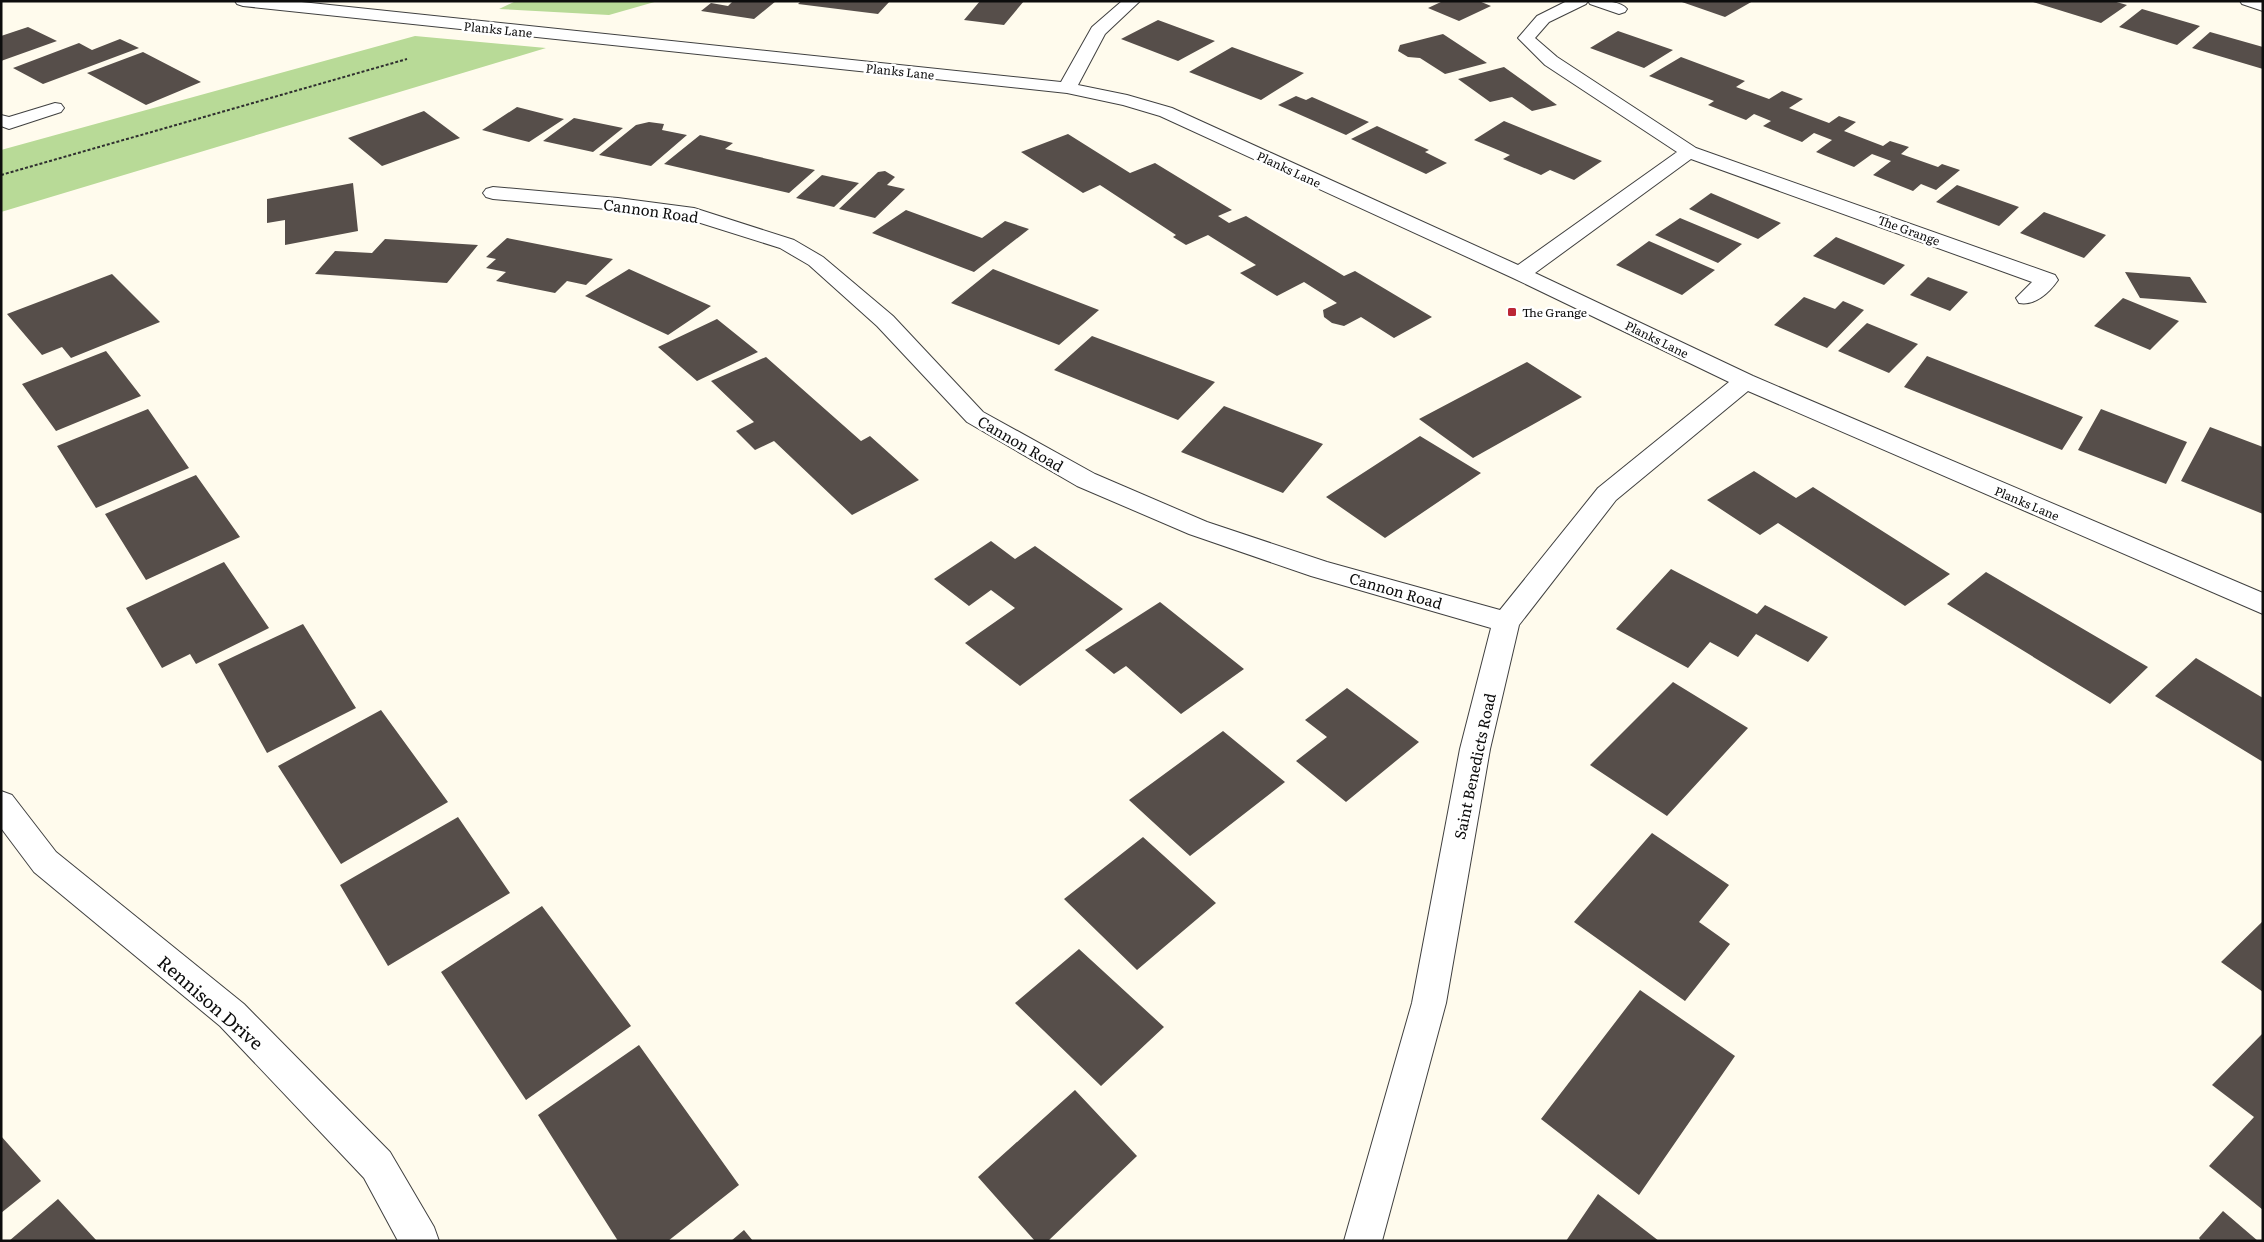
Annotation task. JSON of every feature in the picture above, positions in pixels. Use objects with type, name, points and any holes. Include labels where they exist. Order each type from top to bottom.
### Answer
[{"type":"street","name":"Planks Lane","points":[[243,1],[1067,88],[1127,100],[1166,112],[1520,274],[1745,381],[2263,604]]},
{"type":"street","points":[[1067,88],[1098,31],[1132,1]]},
{"type":"street","name":"The Grange","points":[[1580,1],[1543,19],[1526,38],[1551,61],[1689,152],[2046,280],[2027,298]]},
{"type":"street","points":[[1596,1],[1619,9]]},
{"type":"street","points":[[2248,1],[2263,6]]},
{"type":"street","points":[[4,123],[54,108]]},
{"type":"street","points":[[1520,274],[1689,152]]},
{"type":"street","name":"Cannon Road","points":[[493,193],[618,204],[694,214],[787,244],[816,261],[885,321],[975,417],[1086,480],[1198,528],[1320,568],[1506,622]]},
{"type":"street","name":"Saint Benedicts Road","points":[[1363,1241],[1388,1156],[1428,1003],[1475,749],[1506,622],[1607,494],[1745,381]]},
{"type":"street","name":"Rennison Drive","points":[[1,804],[45,862],[232,1016],[377,1165],[420,1241]]},
{"type":"path","points":[[1,175],[412,57]]},
{"type":"green space","points":[[516,1],[658,1],[609,15],[499,9]]},
{"type":"green space","points":[[415,36],[546,48],[1,212],[1,150]]},
{"type":"building","points":[[733,1],[776,1],[754,19],[701,11],[711,3],[728,6]]},
{"type":"building","points":[[801,1],[890,1],[878,14],[798,4]]},
{"type":"building","points":[[980,1],[1024,1],[1004,25],[964,20]]},
{"type":"building","points":[[1443,1],[1479,1],[1491,6],[1459,21],[1428,8]]},
{"type":"building","points":[[1679,1],[1753,1],[1725,17]]},
{"type":"building","points":[[2113,1],[2127,5],[2101,23],[2033,2]]},
{"type":"building","points":[[2142,9],[2200,26],[2177,45],[2119,27]]},
{"type":"building","points":[[1158,20],[1215,41],[1178,61],[1121,39]]},
{"type":"building","points":[[28,27],[57,41],[1,61],[1,36]]},
{"type":"building","points":[[1618,31],[1673,50],[1644,68],[1590,48]]},
{"type":"building","points":[[2210,32],[2263,47],[2263,69],[2192,48]]},
{"type":"building","points":[[1443,34],[1487,63],[1445,74],[1420,58],[1408,57],[1398,51],[1400,45]]},
{"type":"building","points":[[120,39],[139,48],[43,84],[13,68],[79,43],[92,50]]},
{"type":"building","points":[[1232,47],[1304,73],[1261,100],[1189,72]]},
{"type":"building","points":[[143,52],[201,82],[146,105],[87,73]]},
{"type":"building","points":[[1681,57],[1745,81],[1736,87],[1769,99],[1782,91],[1803,99],[1789,108],[1829,123],[1839,116],[1856,122],[1844,131],[1883,146],[1890,141],[1909,147],[1901,154],[1938,167],[1942,164],[1960,170],[1936,190],[1921,184],[1913,191],[1873,175],[1891,161],[1872,154],[1854,167],[1816,152],[1832,140],[1814,133],[1802,142],[1763,126],[1771,121],[1754,114],[1746,120],[1708,105],[1714,101],[1649,76]]},
{"type":"building","points":[[1504,67],[1557,105],[1532,111],[1512,97],[1490,102],[1458,79]]},
{"type":"building","points":[[1296,96],[1306,100],[1312,97],[1369,122],[1346,135],[1278,105]]},
{"type":"building","points":[[517,107],[564,119],[529,142],[482,130]]},
{"type":"building","points":[[424,111],[460,138],[382,166],[348,138]]},
{"type":"building","points":[[574,118],[623,128],[593,152],[543,141]]},
{"type":"building","points":[[1504,121],[1602,161],[1574,180],[1550,170],[1541,175],[1503,159],[1510,155],[1474,140]]},
{"type":"building","points":[[649,122],[664,124],[662,130],[687,135],[651,166],[599,155],[636,125]]},
{"type":"building","points":[[1377,126],[1429,150],[1425,152],[1447,163],[1426,174],[1351,139]]},
{"type":"building","points":[[1068,134],[1130,173],[1155,163],[1232,210],[1218,216],[1229,223],[1246,216],[1344,276],[1355,271],[1432,317],[1394,338],[1361,317],[1344,326],[1332,323],[1324,317],[1323,310],[1337,303],[1304,282],[1277,296],[1240,273],[1256,265],[1208,235],[1186,245],[1173,237],[1176,235],[1100,185],[1083,193],[1021,152]]},
{"type":"building","points":[[700,135],[733,143],[725,149],[815,170],[789,193],[664,164]]},
{"type":"building","points":[[885,171],[895,177],[887,185],[905,189],[875,218],[839,209],[878,172]]},
{"type":"building","points":[[822,175],[859,183],[834,207],[796,198]]},
{"type":"building","points":[[353,183],[358,231],[285,245],[285,220],[267,223],[267,199]]},
{"type":"building","points":[[1957,185],[2019,207],[1999,226],[1936,202]]},
{"type":"building","points":[[1711,193],[1781,223],[1758,239],[1689,209]]},
{"type":"building","points":[[906,210],[982,238],[1005,221],[1029,229],[974,272],[872,233]]},
{"type":"building","points":[[2044,212],[2106,235],[2084,258],[2020,233]]},
{"type":"building","points":[[1680,218],[1742,244],[1718,263],[1655,235]]},
{"type":"building","points":[[1836,237],[1905,265],[1884,285],[1813,256]]},
{"type":"building","points":[[507,238],[613,259],[586,285],[567,281],[555,293],[496,281],[506,272],[486,268],[496,259],[486,257]]},
{"type":"building","points":[[385,239],[478,245],[447,283],[315,274],[335,251],[372,253]]},
{"type":"building","points":[[1649,241],[1715,270],[1682,295],[1616,265]]},
{"type":"building","points":[[629,269],[711,306],[668,335],[585,296]]},
{"type":"building","points":[[993,269],[1099,310],[1059,345],[951,303]]},
{"type":"building","points":[[2125,272],[2190,277],[2207,303],[2140,298]]},
{"type":"building","points":[[112,274],[160,322],[71,358],[62,347],[42,355],[7,314]]},
{"type":"building","points":[[1928,277],[1968,292],[1950,311],[1910,295]]},
{"type":"building","points":[[1804,297],[1835,309],[1843,301],[1864,310],[1827,348],[1774,325]]},
{"type":"building","points":[[2123,298],[2179,321],[2150,350],[2094,326]]},
{"type":"building","points":[[717,319],[758,352],[697,381],[658,347]]},
{"type":"building","points":[[1867,323],[1918,344],[1889,373],[1838,351]]},
{"type":"building","points":[[1092,336],[1215,382],[1178,420],[1054,370]]},
{"type":"building","points":[[106,351],[141,396],[56,431],[22,384]]},
{"type":"building","points":[[1927,356],[2083,417],[2062,450],[1904,387]]},
{"type":"building","points":[[766,357],[861,441],[870,436],[919,480],[852,515],[774,441],[755,450],[736,431],[754,422],[711,381]]},
{"type":"building","points":[[1527,362],[1582,397],[1473,458],[1419,419]]},
{"type":"building","points":[[1224,406],[1323,444],[1283,493],[1181,452]]},
{"type":"building","points":[[148,409],[189,468],[96,508],[57,446]]},
{"type":"building","points":[[2101,409],[2187,442],[2166,484],[2078,450]]},
{"type":"building","points":[[2210,427],[2263,447],[2263,514],[2181,481]]},
{"type":"building","points":[[1420,436],[1481,473],[1385,538],[1326,497]]},
{"type":"building","points":[[1754,471],[1796,498],[1813,487],[1950,574],[1905,606],[1778,523],[1760,535],[1707,500]]},
{"type":"building","points":[[196,475],[240,537],[146,580],[105,514]]},
{"type":"building","points":[[991,541],[1015,559],[1035,546],[1123,609],[1020,686],[965,643],[1015,608],[991,590],[969,606],[934,579]]},
{"type":"building","points":[[224,562],[269,628],[196,664],[190,654],[162,668],[126,608]]},
{"type":"building","points":[[1671,569],[1757,614],[1765,605],[1828,637],[1808,662],[1756,634],[1738,657],[1710,642],[1688,668],[1616,629]]},
{"type":"building","points":[[1986,572],[2148,667],[2110,704],[1947,604]]},
{"type":"building","points":[[1160,602],[1244,669],[1181,714],[1126,666],[1114,674],[1085,650]]},
{"type":"building","points":[[303,624],[356,708],[267,753],[218,664]]},
{"type":"building","points":[[2196,658],[2263,698],[2263,762],[2155,696]]},
{"type":"building","points":[[1673,682],[1748,728],[1667,816],[1590,765]]},
{"type":"building","points":[[1347,688],[1419,742],[1346,802],[1296,761],[1327,737],[1305,720]]},
{"type":"building","points":[[381,710],[448,802],[341,864],[278,766]]},
{"type":"building","points":[[1223,731],[1285,782],[1190,856],[1129,800]]},
{"type":"building","points":[[458,817],[510,893],[388,966],[340,885]]},
{"type":"building","points":[[1652,833],[1729,885],[1699,922],[1730,944],[1685,1001],[1574,922]]},
{"type":"building","points":[[1143,837],[1216,903],[1137,970],[1064,899]]},
{"type":"building","points":[[542,906],[631,1026],[526,1100],[441,972]]},
{"type":"building","points":[[2263,921],[2263,992],[2221,962]]},
{"type":"building","points":[[1079,949],[1164,1027],[1101,1086],[1015,1003]]},
{"type":"building","points":[[1640,990],[1735,1056],[1639,1195],[1541,1119]]},
{"type":"building","points":[[2263,1033],[2263,1210],[2209,1166],[2254,1117],[2212,1085]]},
{"type":"building","points":[[639,1045],[739,1185],[668,1241],[618,1241],[538,1115]]},
{"type":"building","points":[[1075,1090],[1137,1156],[1048,1241],[1035,1241],[978,1177]]},
{"type":"building","points":[[1,1136],[41,1181],[1,1213]]},
{"type":"building","points":[[1598,1194],[1659,1241],[1566,1241]]},
{"type":"building","points":[[58,1199],[97,1241],[9,1241]]},
{"type":"building","points":[[2223,1211],[2258,1241],[2201,1241],[2199,1238]]},
{"type":"building","points":[[744,1230],[753,1241],[731,1241]]},
{"type":"place","name":"The Grange","points":[[1512,312]]}]
